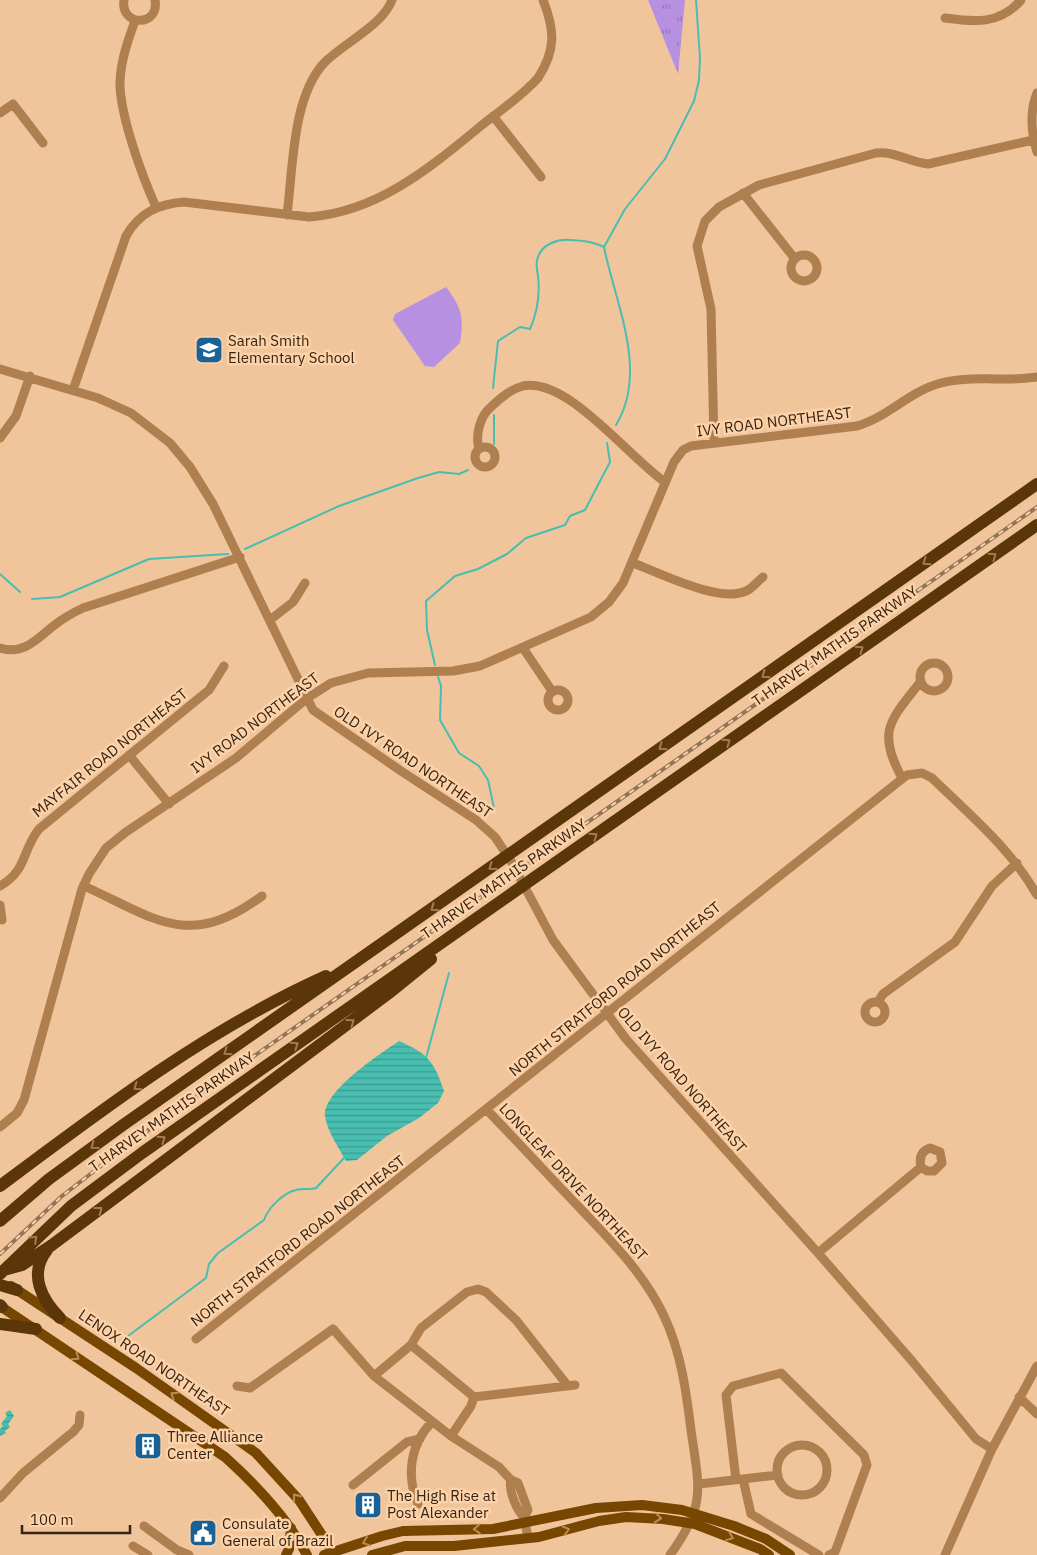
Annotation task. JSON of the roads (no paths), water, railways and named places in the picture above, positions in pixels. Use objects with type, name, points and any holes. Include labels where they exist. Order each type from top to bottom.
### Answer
[{"type":"highway","name":"T HARVEY MATHIS PARKWAY","points":[[0,1221],[74,1161],[1037,484]]},
{"type":"highway","name":"T HARVEY MATHIS PARKWAY","points":[[0,1272],[48,1226],[110,1175],[1037,525]]},
{"type":"highway","points":[[0,1272],[32,1260],[389,993],[488,910]]},
{"type":"highway","points":[[0,1186],[177,1059],[278,1000],[353,964]]},
{"type":"highway","points":[[52,1245],[40,1261],[37,1280],[45,1300],[60,1318]]},
{"type":"highway","points":[[0,1285],[17,1290]]},
{"type":"highway","points":[[0,1324],[36,1329]]},
{"type":"main road","name":"LENOX ROAD NORTHEAST","points":[[0,1279],[180,1398],[256,1453],[299,1500],[331,1554]]},
{"type":"main road","points":[[1,1306],[225,1457],[245,1475],[291,1528],[307,1555]]},
{"type":"main road","points":[[331,1554],[403,1532],[493,1529],[525,1519],[596,1508],[630,1505],[664,1507],[692,1518],[769,1555]]},
{"type":"main road","points":[[372,1555],[405,1546],[454,1546],[528,1538],[626,1517],[692,1518],[734,1526],[766,1539],[790,1555]]},
{"type":"main road","points":[[286,1555],[289,1550],[291,1528]]},
{"type":"street","points":[[124,0],[126,13],[136,21],[144,21],[151,17],[156,9],[155,0]]},
{"type":"street","points":[[287,215],[300,111],[306,89],[326,62],[380,16],[392,0]]},
{"type":"street","points":[[72,390],[126,236],[138,219],[156,207],[184,202],[287,215],[329,215],[374,200],[427,169],[531,86],[546,63],[552,43],[552,28],[543,0]]},
{"type":"street","points":[[945,18],[983,22],[1001,17],[1021,0]]},
{"type":"street","points":[[136,21],[122,62],[121,97],[126,121],[156,207]]},
{"type":"street","points":[[1037,93],[1031,118],[1033,140],[1037,152]]},
{"type":"street","points":[[0,113],[13,104],[44,143]]},
{"type":"street","points":[[493,116],[540,176]]},
{"type":"street","points":[[714,442],[711,309],[707,285],[697,256],[697,246],[702,228],[719,207],[743,192],[777,178],[876,153],[892,153],[916,163],[928,164],[1033,140]]},
{"type":"street","points":[[743,192],[795,258]]},
{"type":"street","name":"OLD IVY ROAD NORTHEAST","points":[[0,369],[30,376],[72,390],[131,413],[170,443],[190,467],[214,504],[306,699],[322,717],[471,816],[495,837],[511,861],[553,940],[606,1014],[662,1080],[818,1253],[912,1361],[976,1439],[992,1449]]},
{"type":"street","points":[[0,438],[16,416],[30,376]]},
{"type":"street","name":"IVY ROAD NORTHEAST","points":[[0,1127],[18,1113],[24,1100],[84,886],[99,857],[114,840],[236,758],[306,699],[331,683],[357,675],[466,669],[493,661],[580,623],[600,610],[616,594],[633,563],[674,462],[683,450],[697,444],[856,426],[880,418],[922,391],[942,383],[960,380],[1037,377]]},
{"type":"street","points":[[479,449],[477,441],[481,420],[485,411],[501,398],[522,386],[548,389],[564,396],[602,425],[652,473],[666,482]]},
{"type":"street","points":[[0,648],[15,650],[24,648],[61,620],[83,608],[240,557]]},
{"type":"street","points":[[633,563],[711,592],[733,594],[747,590],[763,577]]},
{"type":"street","points":[[270,620],[293,602],[305,583]]},
{"type":"street","points":[[524,648],[552,691]]},
{"type":"street","name":"MAYFAIR ROAD NORTHEAST","points":[[0,886],[19,871],[30,841],[39,829],[209,690],[224,666]]},
{"type":"street","points":[[921,680],[894,716],[888,736],[890,755],[902,778],[914,772],[922,773],[932,778],[1017,863],[1037,895]]},
{"type":"street","points":[[129,755],[168,804]]},
{"type":"street","name":"NORTH STRATFORD ROAD NORTHEAST","points":[[196,1339],[902,778]]},
{"type":"street","points":[[878,1002],[883,994],[946,951],[955,942],[992,886],[1017,863]]},
{"type":"street","points":[[84,886],[170,923],[190,927],[204,926],[224,920],[243,911],[262,896]]},
{"type":"street","points":[[0,905],[2,920]]},
{"type":"street","name":"LONGLEAF DRIVE NORTHEAST","points":[[486,1109],[622,1252],[655,1299],[670,1332],[682,1367],[699,1484],[692,1518],[670,1555]]},
{"type":"street","points":[[818,1253],[922,1167]]},
{"type":"street","points":[[374,1376],[411,1345],[421,1328],[467,1292],[478,1289],[486,1292],[516,1320],[571,1385],[474,1397],[411,1345]]},
{"type":"street","points":[[238,1386],[250,1388],[332,1329],[374,1376],[432,1422],[499,1467],[511,1480],[518,1483],[528,1510],[525,1519],[528,1538]]},
{"type":"street","points":[[945,1555],[992,1449],[1037,1366]]},
{"type":"street","points":[[819,1555],[751,1514],[740,1479],[726,1395],[733,1386],[781,1373],[864,1455],[867,1465],[835,1552],[830,1555]]},
{"type":"street","points":[[451,1436],[471,1406],[474,1397]]},
{"type":"street","points":[[1019,1398],[1037,1414]]},
{"type":"street","points":[[0,1498],[23,1473],[73,1432],[79,1425],[80,1415]]},
{"type":"street","points":[[418,1504],[411,1479],[411,1466],[414,1450],[424,1430],[432,1422]]},
{"type":"street","points":[[353,1485],[406,1442],[420,1439]]},
{"type":"street","points":[[796,1446],[812,1447],[823,1457],[827,1465],[827,1475],[824,1483],[813,1493],[804,1495],[789,1491],[782,1486],[778,1475],[782,1456],[796,1446]]},
{"type":"street","points":[[699,1484],[778,1475]]},
{"type":"street","points":[[144,1526],[177,1550],[189,1555]]},
{"type":"street","points":[[133,1546],[148,1555]]},
{"type":"water","points":[[399,1041],[417,1050],[429,1060],[437,1072],[444,1091],[438,1103],[419,1118],[387,1136],[357,1160],[346,1161],[328,1128],[325,1116],[327,1106],[333,1096],[354,1074]]},
{"type":"water","points":[[10,1410],[14,1416],[8,1424],[10,1427],[5,1431],[6,1433],[0,1436],[0,1429],[3,1426],[1,1424],[7,1416],[5,1413]]},
{"type":"waterway","points":[[616,425],[625,404],[630,382],[630,360],[621,314],[604,247],[625,209],[665,159],[694,101],[699,80],[700,58],[696,0]]},
{"type":"waterway","points":[[493,388],[498,341],[520,327],[530,329],[538,296],[539,283],[536,266],[540,252],[551,243],[565,240],[587,242],[604,247]]},
{"type":"waterway","points":[[494,415],[494,444]]},
{"type":"waterway","points":[[435,665],[427,630],[426,601],[455,576],[478,569],[507,554],[526,538],[565,525],[570,516],[585,510],[610,462],[607,443]]},
{"type":"waterway","points":[[245,549],[339,506],[418,478],[439,472],[459,474],[468,470]]},
{"type":"waterway","points":[[32,599],[60,597],[149,559],[228,554]]},
{"type":"waterway","points":[[0,574],[20,592]]},
{"type":"waterway","points":[[438,677],[441,686],[440,720],[459,753],[479,766],[488,780],[494,808]]},
{"type":"waterway","points":[[426,1058],[449,973]]},
{"type":"waterway","points":[[128,1336],[206,1278],[209,1264],[218,1253],[264,1220],[269,1211],[281,1198],[296,1190],[316,1188],[345,1157]]},
{"type":"railway","points":[[0,1254],[62,1196],[133,1141],[1037,507]]},
{"type":"place","name":"Sarah Smith Elementary School","points":[[209,350]]},
{"type":"place","name":"Three Alliance Center","points":[[148,1446]]},
{"type":"place","name":"The High Rise at Post Alexander","points":[[368,1505]]},
{"type":"place","name":"Consulate General of Brazil","points":[[203,1533]]}]
